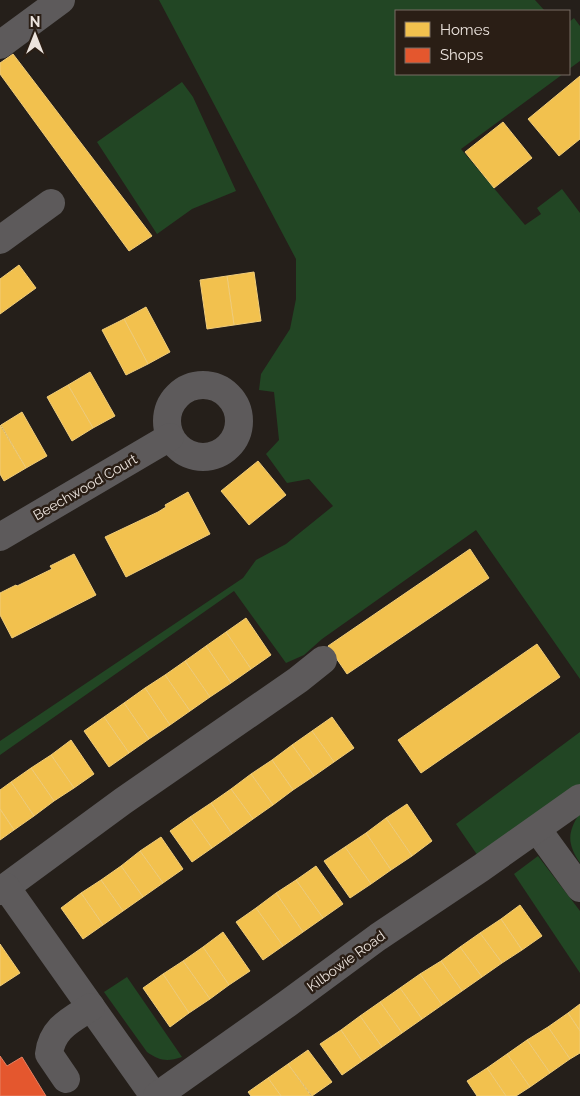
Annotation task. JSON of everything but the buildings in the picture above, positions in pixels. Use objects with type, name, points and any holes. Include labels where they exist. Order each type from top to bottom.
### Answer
[{"type":"street","points":[[0,45],[61,0]]},
{"type":"street","points":[[0,240],[51,203]]},
{"type":"street","name":"Beechwood Court","points":[[0,537],[170,437]]},
{"type":"street","name":"Kilbowie Road","points":[[322,660],[298,680],[123,800],[3,889],[91,1006],[155,1096],[287,1004],[378,937],[580,798]]},
{"type":"street","points":[[537,829],[580,888]]},
{"type":"street","points":[[66,1079],[49,1054],[50,1042],[60,1028],[91,1006]]},
{"type":"green space","points":[[159,0],[535,0],[544,10],[395,10],[395,75],[562,75],[461,149],[525,225],[541,214],[537,208],[562,189],[580,213],[580,679],[476,530],[322,639],[304,655],[286,663],[234,591],[0,755],[0,741],[243,578],[256,560],[286,544],[333,506],[309,479],[287,483],[266,454],[279,440],[274,392],[259,390],[261,374],[290,329],[296,299],[296,259]]},
{"type":"green space","points":[[574,18],[580,26],[580,61],[570,68],[570,21]]},
{"type":"green space","points":[[182,82],[193,97],[236,191],[192,209],[157,234],[97,142]]},
{"type":"green space","points":[[580,732],[580,786],[478,856],[456,824]]},
{"type":"green space","points":[[580,813],[580,863],[573,850],[570,838],[573,826]]},
{"type":"green space","points":[[538,856],[580,911],[580,973],[514,874]]},
{"type":"green space","points":[[127,977],[182,1057],[164,1060],[147,1052],[104,992]]}]
